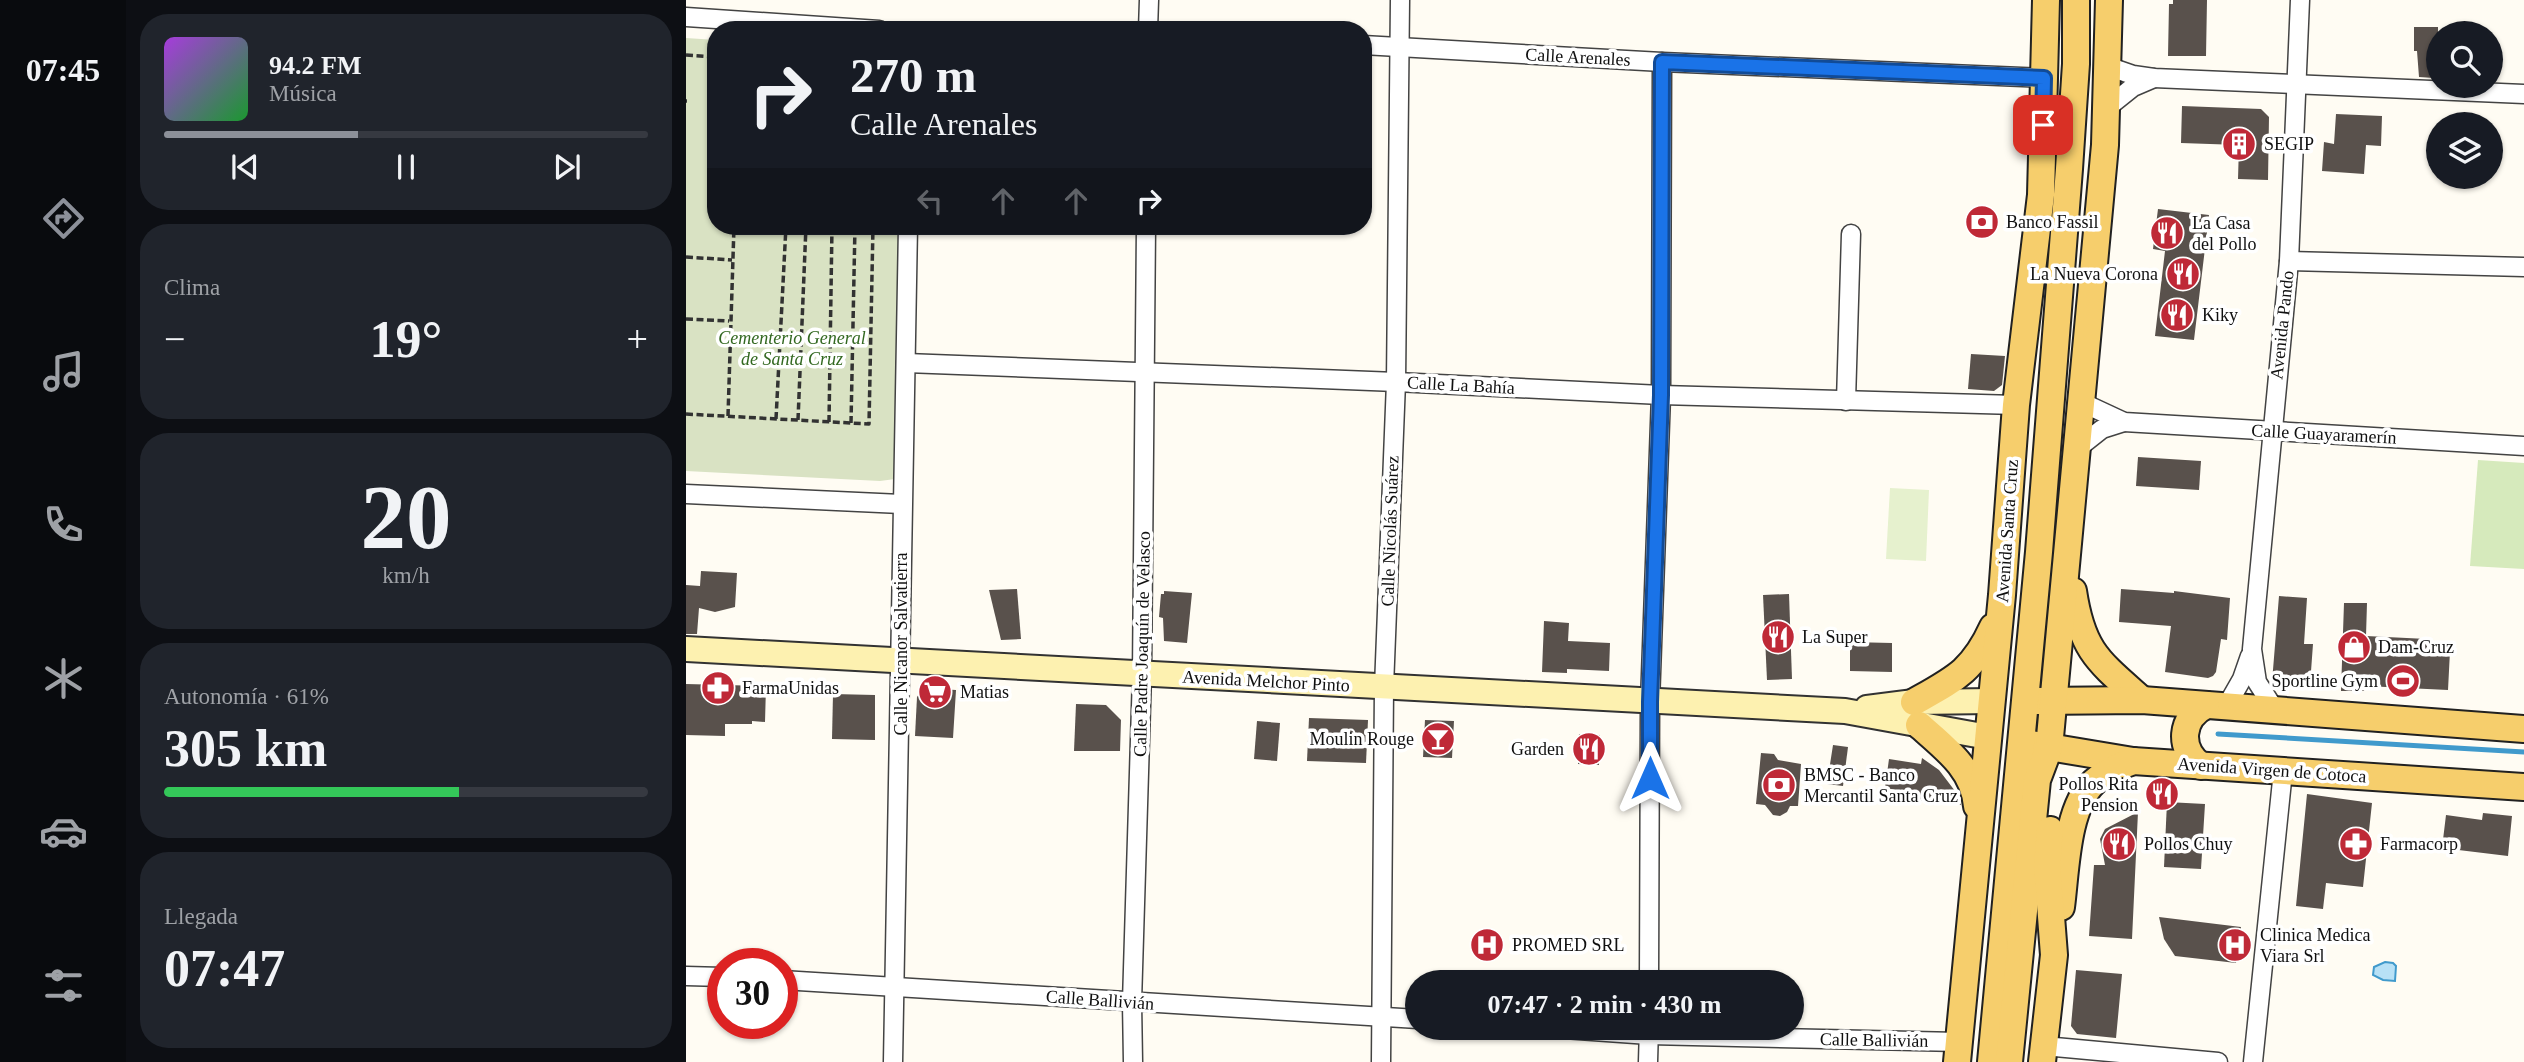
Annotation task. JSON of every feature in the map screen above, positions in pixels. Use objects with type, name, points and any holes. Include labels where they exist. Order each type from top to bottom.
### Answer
[{"type":"main road","name":"Avenida Santa Cruz","points":[[1958,1052],[2002,595],[2016,405],[2041,195],[2046,0]]},
{"type":"main road","points":[[2054,955],[2047,865],[2055,782],[2049,748],[2108,107],[2109,0]]},
{"type":"main road","name":"Avenida Santa Cruz","points":[[1991,1062],[2070,169],[2076,64],[2076,3]]},
{"type":"main road","points":[[2041,195],[2076,3]]},
{"type":"main road","points":[[2009,504],[2034,594]]},
{"type":"main road","points":[[2067,553],[2077,622],[2086,643],[2102,665],[2142,700]]},
{"type":"main road","points":[[1979,832],[1976,799],[1969,775],[1917,714],[1970,667],[1983,649],[1992,631],[2002,595]]},
{"type":"main road","name":"Avenida Melchor Pinto","points":[[686,649],[1917,714],[1992,701],[2024,701]]},
{"type":"main road","points":[[2024,701],[2142,700],[2524,729]]},
{"type":"main road","points":[[2202,766],[2186,749],[2184,734],[2189,719],[2216,706]]},
{"type":"main road","name":"Avenida Melchor Pinto","points":[[1917,714],[1988,737],[2020,742]]},
{"type":"main road","name":"Avenida Virgen de Cotoca","points":[[2020,742],[2133,761],[2524,787]]},
{"type":"main road","points":[[2010,1062],[2037,779],[2049,748]]},
{"type":"main road","points":[[2043,1054],[2073,825],[2080,801],[2096,780],[2133,761]]},
{"type":"main road","points":[[1972,912],[2011,838]]},
{"type":"street","points":[[1148,21],[1149,0]]},
{"type":"street","name":"Calle Nicolás Suárez","points":[[1381,1062],[1384,687],[1396,382],[1400,0]]},
{"type":"street","name":"Avenida Pando","points":[[2216,706],[2242,679],[2252,649],[2289,261],[2300,0]]},
{"type":"street","points":[[686,17],[745,21]]},
{"type":"street","name":"Calle Arenales","points":[[1372,46],[1662,62],[2044,78]]},
{"type":"street","points":[[1649,970],[1650,702],[1661,395],[1662,62]]},
{"type":"street","points":[[2107,66],[2133,75],[2154,78],[2524,94]]},
{"type":"street","points":[[2108,107],[2133,88],[2154,78]]},
{"type":"street","points":[[1846,401],[1851,234]]},
{"type":"street","name":"Calle Nicanor Salvatierra","points":[[893,1062],[908,235]]},
{"type":"street","name":"Calle Padre Joaquín de Velasco","points":[[1133,1062],[1132,1002],[1142,674],[1146,235]]},
{"type":"street","points":[[2289,261],[2524,267]]},
{"type":"street","name":"Calle La Bahía","points":[[906,363],[1661,395],[2016,405]]},
{"type":"street","name":"Calle Guayaramerín","points":[[2081,402],[2124,422]]},
{"type":"street","name":"Calle Guayaramerín","points":[[2078,448],[2102,429],[2124,422],[2524,446]]},
{"type":"street","points":[[686,494],[901,504]]},
{"type":"street","name":"Avenida Pando","points":[[2252,649],[2257,682],[2275,710]]},
{"type":"street","points":[[2253,1062],[2283,771]]},
{"type":"street","points":[[686,976],[707,977]]},
{"type":"street","name":"Calle Ballivián","points":[[798,981],[1405,1018]]},
{"type":"street","points":[[1648,1062],[1649,1040]]},
{"type":"street","name":"Calle Ballivián","points":[[1781,1040],[1958,1052]]},
{"type":"street","points":[[2043,1054],[2218,1062]]},
{"type":"path","points":[[686,55],[707,56]]},
{"type":"path","points":[[728,416],[733,235]]},
{"type":"path","points":[[776,419],[786,235]]},
{"type":"path","points":[[798,420],[806,235]]},
{"type":"path","points":[[829,422],[832,235]]},
{"type":"path","points":[[850,423],[855,235]]},
{"type":"path","points":[[686,414],[869,424],[873,235]]},
{"type":"path","points":[[686,257],[732,260]]},
{"type":"path","points":[[686,319],[730,321]]},
{"type":"green space","name":"Cementerio General de Santa Cruz","points":[[686,38],[707,39],[707,235],[901,235],[895,479],[880,481],[686,471]]},
{"type":"green space","points":[[2478,460],[2524,463],[2524,569],[2470,566]]},
{"type":"green space","points":[[1890,488],[1929,490],[1926,561],[1886,559]]},
{"type":"water","points":[[2385,962],[2396,966],[2395,981],[2383,980],[2373,975],[2374,967]]},
{"type":"building","points":[[2173,0],[2207,0],[2206,56],[2168,56],[2169,4],[2173,4]]},
{"type":"building","points":[[2414,27],[2426,27],[2426,77],[2419,77],[2417,51],[2414,51]]},
{"type":"building","name":"SEGIP","points":[[2182,106],[2261,109],[2269,117],[2268,180],[2238,179],[2239,145],[2181,143]]},
{"type":"building","points":[[2336,114],[2382,116],[2381,146],[2366,145],[2364,174],[2322,171],[2324,142],[2334,144]]},
{"type":"building","points":[[2158,209],[2209,215],[2194,340],[2155,336],[2165,251],[2153,249]]},
{"type":"building","points":[[1971,354],[2005,356],[2002,385],[1994,391],[1968,389]]},
{"type":"building","points":[[2138,457],[2201,461],[2199,490],[2136,486]]},
{"type":"building","points":[[701,571],[737,573],[735,607],[715,612],[699,608],[697,634],[686,634],[686,585],[700,586]]},
{"type":"building","points":[[1017,589],[1021,639],[1001,640],[989,590]]},
{"type":"building","points":[[2121,589],[2174,591],[2230,598],[2227,640],[2221,639],[2213,676],[2208,678],[2165,672],[2171,626],[2119,622]]},
{"type":"building","points":[[1164,591],[1192,593],[1187,643],[1164,641],[1163,618],[1159,617],[1161,594],[1164,594]]},
{"type":"building","name":"La Super","points":[[1789,594],[1792,679],[1767,680],[1763,595]]},
{"type":"building","points":[[2279,596],[2307,598],[2304,644],[2313,644],[2310,685],[2272,682]]},
{"type":"building","points":[[2344,603],[2367,603],[2366,636],[2427,639],[2427,650],[2450,651],[2448,690],[2365,686],[2364,691],[2341,691]]},
{"type":"building","points":[[1544,621],[1569,623],[1568,641],[1610,643],[1609,671],[1567,669],[1567,673],[1542,672]]},
{"type":"building","points":[[1850,642],[1892,643],[1892,672],[1850,671]]},
{"type":"building","points":[[686,684],[766,686],[765,722],[725,724],[725,736],[686,735]]},
{"type":"building","points":[[923,688],[956,690],[953,738],[915,736],[917,697]]},
{"type":"building","points":[[833,694],[875,695],[875,740],[832,739]]},
{"type":"building","points":[[1076,704],[1106,705],[1121,720],[1120,751],[1074,751]]},
{"type":"building","points":[[1309,718],[1368,720],[1366,763],[1307,761]]},
{"type":"building","name":"Moulin Rouge","points":[[1425,720],[1454,721],[1452,758],[1423,757]]},
{"type":"building","points":[[1257,721],[1280,723],[1277,761],[1254,759]]},
{"type":"building","name":"Garden","points":[[1579,734],[1600,735],[1599,765],[1578,764]]},
{"type":"building","points":[[1833,745],[1848,747],[1843,786],[1827,784]]},
{"type":"building","name":"BMSC - Banco Mercantil Santa Cruz","points":[[1761,753],[1774,754],[1778,760],[1801,764],[1798,806],[1790,806],[1787,812],[1780,816],[1773,815],[1765,805],[1756,804]]},
{"type":"building","points":[[1922,758],[1939,770],[1955,791],[1961,805],[1916,800],[1916,793],[1885,788],[1889,759],[1921,764]]},
{"type":"building","points":[[2307,794],[2372,803],[2363,887],[2326,883],[2323,909],[2296,906]]},
{"type":"building","points":[[2167,802],[2205,804],[2201,869],[2164,867]]},
{"type":"building","points":[[2138,812],[2132,939],[2089,936],[2094,865],[2105,865],[2100,839],[2105,829]]},
{"type":"building","points":[[2483,813],[2512,816],[2508,856],[2442,848],[2446,815],[2482,820]]},
{"type":"building","points":[[2159,917],[2241,927],[2236,963],[2175,956],[2164,939]]},
{"type":"building","points":[[2076,970],[2122,974],[2116,1038],[2077,1034],[2071,1026]]},
{"type":"waterway","points":[[2218,734],[2524,752]]},
{"type":"place","name":"SEGIP","points":[[2239,144]]},
{"type":"place","name":"Banco Fassil","points":[[1982,222]]},
{"type":"place","name":"La Casa del Pollo","points":[[2167,233]]},
{"type":"place","name":"La Nueva Corona","points":[[2183,274]]},
{"type":"place","name":"Kiky","points":[[2177,315]]},
{"type":"place","name":"La Super","points":[[1778,637]]},
{"type":"place","name":"Dam-Cruz","points":[[2354,647]]},
{"type":"place","name":"Sportline Gym","points":[[2403,681]]},
{"type":"place","name":"FarmaUnidas","points":[[718,688]]},
{"type":"place","name":"Matias","points":[[935,692]]},
{"type":"place","name":"Moulin Rouge","points":[[1438,739]]},
{"type":"place","name":"Garden","points":[[1589,749]]},
{"type":"place","name":"BMSC - Banco Mercantil Santa Cruz","points":[[1779,785]]},
{"type":"place","name":"Pollos Rita Pension","points":[[2162,794]]},
{"type":"place","name":"Pollos Chuy","points":[[2119,844]]},
{"type":"place","name":"Farmacorp","points":[[2356,844]]},
{"type":"place","name":"PROMED SRL","points":[[1487,945]]},
{"type":"place","name":"Clinica Medica Viara Srl","points":[[2235,945]]},
{"type":"route","points":[[1650,778],[1650,702],[1661,395],[1662,62],[2044,78],[2043,125]]}]
